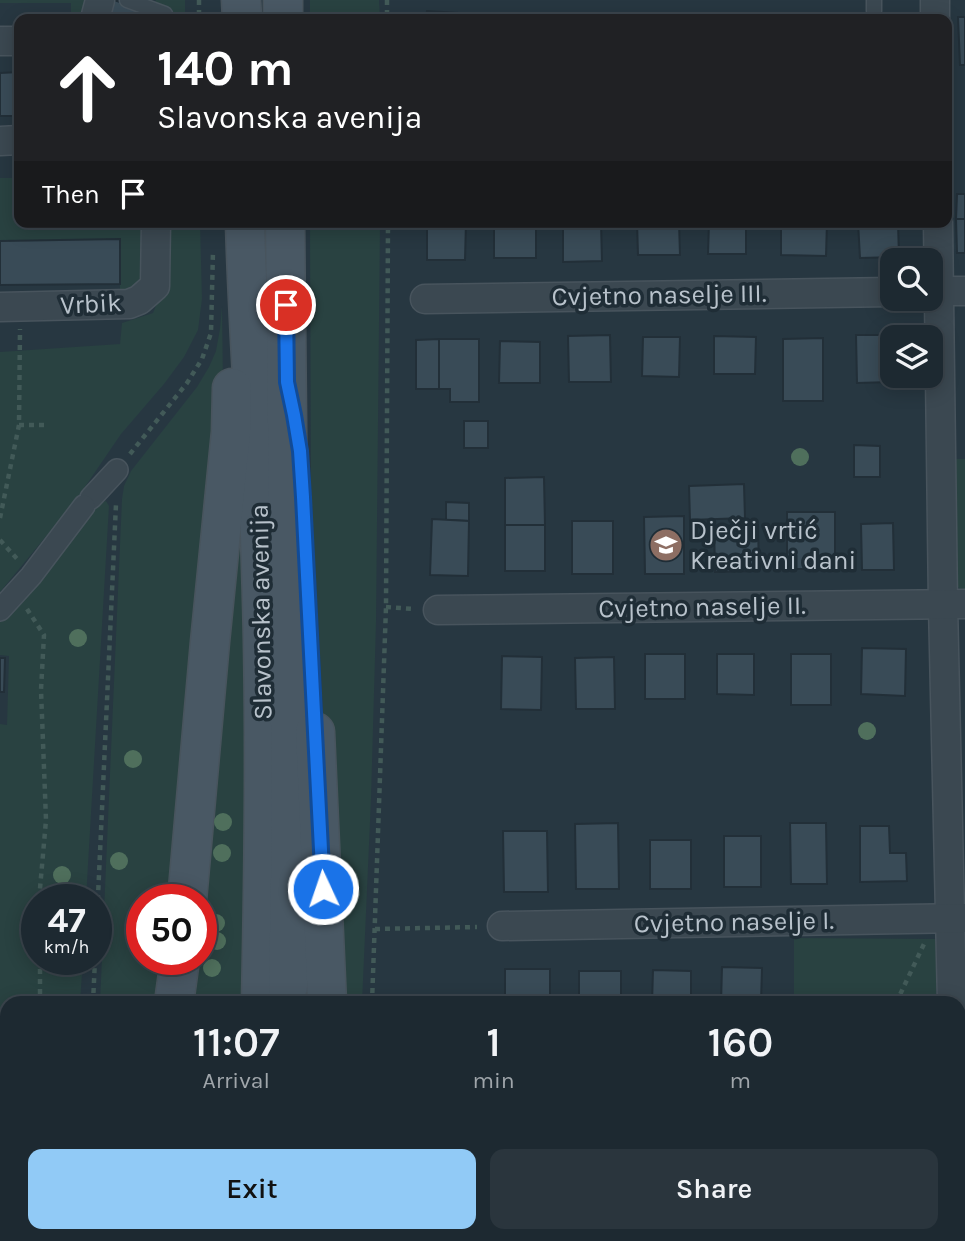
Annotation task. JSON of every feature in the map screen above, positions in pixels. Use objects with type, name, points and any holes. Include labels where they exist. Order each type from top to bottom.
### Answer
[{"type":"main road","points":[[188,884],[231,432],[232,297],[235,263],[243,228]]},
{"type":"main road","name":"Slavonska avenija","points":[[244,228],[262,570],[264,773],[261,996]]},
{"type":"main road","name":"Slavonska avenija","points":[[285,228],[291,825],[288,996]]},
{"type":"main road","points":[[287,382],[300,451],[303,497],[327,996]]},
{"type":"main road","points":[[175,996],[178,975]]},
{"type":"street","name":"Vrbik","points":[[10,307],[129,304],[139,300],[155,286],[156,228]]},
{"type":"street","points":[[939,228],[945,291],[954,604],[948,924],[952,996]]},
{"type":"street","name":"Cvjetno naselje III.","points":[[425,299],[880,292]]},
{"type":"street","points":[[0,610],[117,470]]},
{"type":"street","name":"Cvjetno naselje II.","points":[[438,610],[954,604]]},
{"type":"street","name":"Cvjetno naselje I.","points":[[502,926],[948,924]]},
{"type":"lane","points":[[127,0],[165,14]]},
{"type":"path","points":[[372,996],[386,607],[388,228]]},
{"type":"path","points":[[99,884],[117,470],[187,383],[202,359],[211,333],[213,250]]},
{"type":"path","points":[[0,518],[19,425],[10,307]]},
{"type":"path","points":[[19,425],[47,425]]},
{"type":"path","points":[[15,592],[44,635],[41,690],[46,820],[40,884]]},
{"type":"path","points":[[386,607],[402,608]]},
{"type":"path","points":[[899,996],[913,964],[948,924]]},
{"type":"path","points":[[375,929],[502,926]]},
{"type":"path","points":[[40,975],[40,996]]},
{"type":"path","points":[[93,996],[94,975]]},
{"type":"green space","points":[[0,0],[86,0],[79,14],[71,14],[71,3],[0,3]]},
{"type":"green space","points":[[156,0],[185,0],[185,14],[147,14]]},
{"type":"green space","points":[[310,0],[379,0],[380,14],[310,14]]},
{"type":"green space","points":[[0,178],[14,178],[14,228],[147,228],[147,275],[136,290],[120,292],[119,239],[0,241]]},
{"type":"green space","points":[[165,228],[200,228],[202,299],[198,330],[184,357],[121,434],[76,500],[0,592],[0,352],[120,344],[122,323],[153,313],[163,288]]},
{"type":"green space","points":[[310,228],[380,228],[376,622],[362,996],[336,996],[311,487]]},
{"type":"green space","points":[[222,306],[223,383],[173,884],[126,884],[126,975],[163,975],[161,996],[100,996],[101,975],[112,975],[112,884],[105,884],[124,486],[131,471],[197,387],[216,351]]},
{"type":"green space","points":[[953,459],[965,459],[965,589],[957,586],[955,577]]},
{"type":"green space","points":[[106,501],[109,506],[87,884],[21,884],[21,975],[82,975],[80,996],[0,996],[0,724],[7,725],[9,656],[0,655],[0,622],[100,503]]},
{"type":"green space","points":[[242,522],[250,996],[190,996],[193,975],[217,975],[217,884],[203,884]]},
{"type":"green space","points":[[794,938],[936,939],[936,996],[794,996]]},
{"type":"building","points":[[114,0],[144,10],[143,14],[110,14]]},
{"type":"building","points":[[427,11],[473,14],[427,14]]},
{"type":"building","points":[[958,17],[965,17],[965,65],[960,65]]},
{"type":"building","points":[[14,72],[14,116],[0,116],[0,73]]},
{"type":"building","points":[[957,194],[965,194],[965,219],[956,219]]},
{"type":"building","points":[[956,219],[965,219],[965,253],[957,253]]},
{"type":"building","points":[[427,228],[466,228],[465,260],[427,260]]},
{"type":"building","points":[[494,228],[536,228],[536,258],[494,258]]},
{"type":"building","points":[[563,228],[601,228],[602,261],[563,262]]},
{"type":"building","points":[[637,228],[679,228],[680,255],[638,255]]},
{"type":"building","points":[[709,228],[746,228],[746,254],[708,254]]},
{"type":"building","points":[[781,228],[827,228],[826,256],[781,255]]},
{"type":"building","points":[[858,228],[898,228],[899,248],[880,248],[880,257],[860,258]]},
{"type":"building","points":[[120,239],[120,284],[0,285],[0,241]]},
{"type":"building","points":[[610,335],[611,382],[569,382],[568,336]]},
{"type":"building","points":[[856,335],[880,335],[880,382],[857,383]]},
{"type":"building","points":[[714,336],[756,337],[755,374],[714,374]]},
{"type":"building","points":[[643,337],[680,337],[679,377],[642,376]]},
{"type":"building","points":[[823,338],[823,401],[783,401],[783,339]]},
{"type":"building","points":[[439,339],[479,339],[479,402],[450,402],[450,389],[439,389]]},
{"type":"building","points":[[439,339],[439,389],[416,389],[416,340]]},
{"type":"building","points":[[500,341],[540,342],[540,383],[499,383]]},
{"type":"building","points":[[464,421],[488,421],[488,448],[464,448]]},
{"type":"building","points":[[854,445],[880,446],[880,477],[854,477]]},
{"type":"building","points":[[544,477],[545,525],[505,525],[505,478]]},
{"type":"building","points":[[744,484],[745,518],[690,520],[689,486]]},
{"type":"building","points":[[446,502],[469,503],[469,521],[446,520]]},
{"type":"building","points":[[787,512],[835,512],[835,569],[787,569]]},
{"type":"building","points":[[684,516],[684,574],[645,574],[644,517]]},
{"type":"building","points":[[432,519],[469,521],[468,576],[430,575]]},
{"type":"building","points":[[572,521],[613,521],[613,574],[572,574]]},
{"type":"building","points":[[893,523],[894,570],[862,570],[861,524]]},
{"type":"building","points":[[505,525],[545,525],[545,571],[505,571]]},
{"type":"building","points":[[758,525],[759,571],[715,572],[714,526]]},
{"type":"building","points":[[862,648],[906,649],[905,696],[861,694]]},
{"type":"building","points":[[645,654],[685,654],[685,699],[645,699]]},
{"type":"building","points":[[717,654],[754,654],[754,695],[717,694]]},
{"type":"building","points":[[791,654],[831,654],[831,705],[791,705]]},
{"type":"building","points":[[502,656],[542,657],[541,710],[501,709]]},
{"type":"building","points":[[614,657],[615,709],[576,709],[575,658]]},
{"type":"building","points":[[0,658],[5,658],[4,692],[0,692]]},
{"type":"building","points":[[618,823],[619,889],[576,889],[575,824]]},
{"type":"building","points":[[790,823],[826,823],[827,884],[791,884]]},
{"type":"building","points":[[860,826],[889,826],[890,853],[906,853],[907,881],[860,882]]},
{"type":"building","points":[[503,831],[547,831],[548,892],[504,892]]},
{"type":"building","points":[[724,836],[761,836],[761,887],[724,887]]},
{"type":"building","points":[[650,840],[691,840],[691,889],[650,889]]},
{"type":"building","points":[[722,967],[762,968],[761,996],[721,996]]},
{"type":"building","points":[[505,969],[550,969],[550,996],[505,996]]},
{"type":"building","points":[[653,970],[691,971],[691,996],[652,996]]},
{"type":"building","points":[[579,971],[621,971],[621,996],[579,996]]},
{"type":"place","name":"Dječji vrtić Kreativni dani","points":[[666,545]]},
{"type":"route","points":[[286,305],[287,382],[300,451],[303,497],[323,889]]}]
